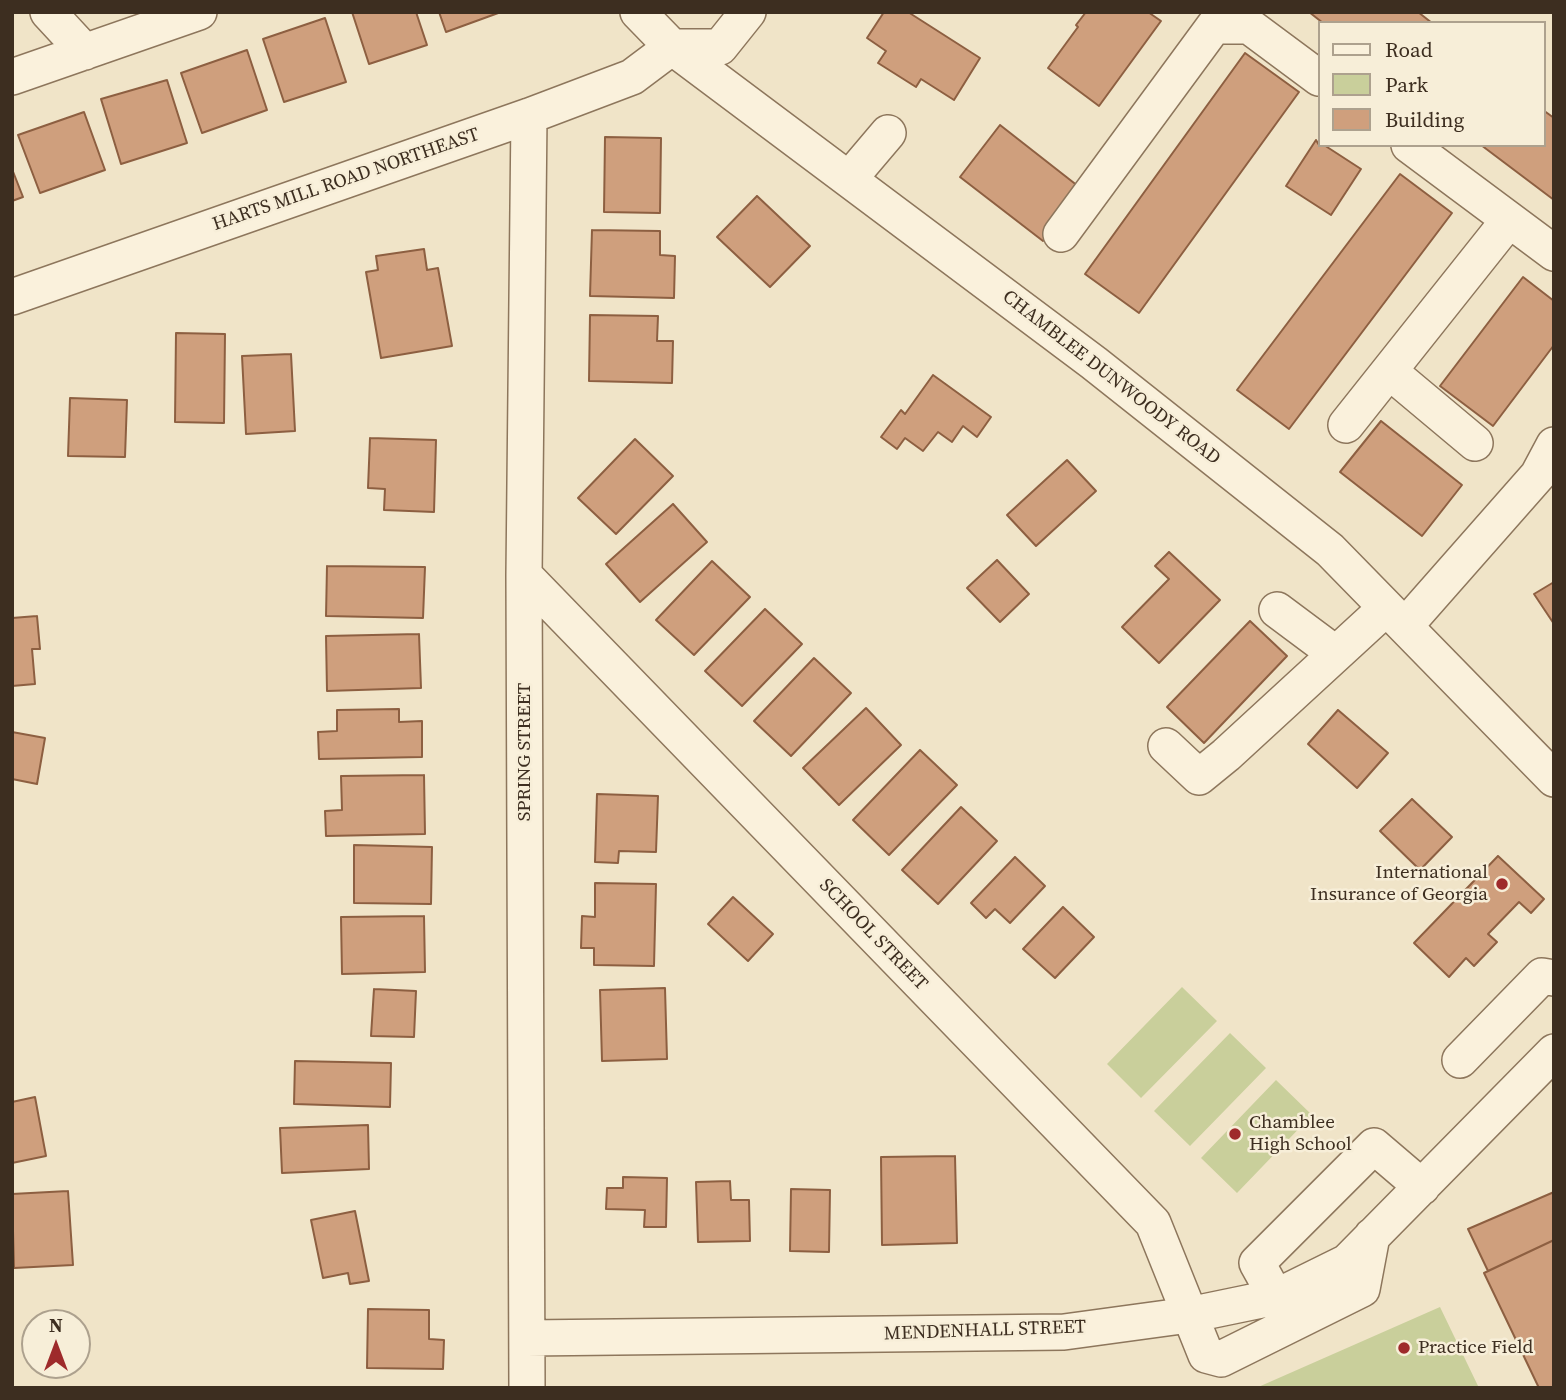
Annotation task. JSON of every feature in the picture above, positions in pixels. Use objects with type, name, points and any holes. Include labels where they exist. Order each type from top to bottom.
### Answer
[{"type":"street","points":[[48,12],[85,52]]},
{"type":"street","points":[[12,77],[199,12]]},
{"type":"street","name":"CHAMBLEE DUNWOODY ROAD","points":[[638,12],[672,47],[1094,363],[1319,541],[1554,779]]},
{"type":"street","points":[[672,47],[720,47],[748,12]]},
{"type":"street","points":[[1061,234],[1214,26],[1249,26],[1318,77]]},
{"type":"street","name":"HARTS MILL ROAD NORTHEAST","points":[[12,297],[529,116],[632,77],[672,47]]},
{"type":"street","name":"SPRING STREET","points":[[527,1388],[524,575],[529,116]]},
{"type":"street","points":[[849,179],[888,133]]},
{"type":"street","points":[[1412,147],[1554,253]]},
{"type":"street","points":[[1346,425],[1509,220]]},
{"type":"street","points":[[1389,371],[1475,443]]},
{"type":"street","points":[[1166,746],[1199,777],[1336,654],[1395,617],[1538,475],[1554,445]]},
{"type":"street","name":"SCHOOL STREET","points":[[524,575],[1153,1223],[1206,1355],[1221,1359],[1362,1289],[1372,1237]]},
{"type":"street","points":[[1277,610],[1336,654]]},
{"type":"street","points":[[1460,1060],[1542,976],[1554,978]]},
{"type":"street","name":"MENDENHALL STREET","points":[[527,1338],[1064,1332],[1189,1315],[1276,1297],[1347,1262],[1554,1052]]},
{"type":"street","points":[[1276,1297],[1257,1263],[1374,1146],[1422,1187]]},
{"type":"green space","points":[[1182,987],[1217,1021],[1141,1098],[1107,1064]]},
{"type":"green space","points":[[1230,1033],[1266,1068],[1190,1146],[1154,1111]]},
{"type":"green space","points":[[1276,1080],[1312,1115],[1237,1193],[1201,1158]]},
{"type":"green space","name":"Practice Field","points":[[1440,1307],[1479,1388],[1256,1388]]},
{"type":"building","points":[[352,12],[416,12],[427,45],[369,64]]},
{"type":"building","points":[[439,12],[501,12],[446,32]]},
{"type":"building","points":[[884,12],[908,12],[980,58],[954,100],[921,79],[916,87],[878,63],[886,51],[867,38]]},
{"type":"building","points":[[1086,12],[1148,12],[1161,21],[1099,106],[1048,68]]},
{"type":"building","points":[[1309,12],[1418,12],[1429,21],[1320,21]]},
{"type":"building","points":[[325,18],[346,82],[284,102],[263,39]]},
{"type":"building","points":[[247,50],[267,110],[202,133],[181,73]]},
{"type":"building","points":[[1245,53],[1299,92],[1139,313],[1085,274]]},
{"type":"building","points":[[167,80],[187,143],[121,164],[101,99]]},
{"type":"building","points":[[1545,111],[1554,118],[1554,200],[1484,147],[1545,147]]},
{"type":"building","points":[[84,112],[105,170],[40,193],[18,135]]},
{"type":"building","points":[[1000,125],[1083,190],[1043,241],[960,177]]},
{"type":"building","points":[[605,137],[661,138],[660,213],[604,212]]},
{"type":"building","points":[[1316,140],[1318,147],[1327,147],[1361,169],[1331,215],[1286,186]]},
{"type":"building","points":[[12,169],[23,197],[12,201]]},
{"type":"building","points":[[1400,174],[1452,213],[1289,429],[1237,390]]},
{"type":"building","points":[[757,196],[810,246],[770,287],[717,237]]},
{"type":"building","points":[[592,230],[660,231],[660,255],[675,256],[674,298],[590,296]]},
{"type":"building","points":[[424,249],[427,270],[438,268],[452,346],[381,358],[366,272],[378,270],[376,256]]},
{"type":"building","points":[[1523,277],[1554,301],[1554,345],[1493,426],[1440,386]]},
{"type":"building","points":[[590,315],[658,316],[657,341],[673,341],[672,383],[589,381]]},
{"type":"building","points":[[176,333],[225,334],[224,423],[175,422]]},
{"type":"building","points":[[291,354],[295,431],[246,434],[242,356]]},
{"type":"building","points":[[933,375],[991,417],[977,437],[963,426],[952,442],[938,432],[923,451],[905,438],[897,449],[881,437],[901,410],[905,414]]},
{"type":"building","points":[[70,398],[127,400],[125,457],[68,456]]},
{"type":"building","points":[[1381,421],[1462,485],[1422,536],[1340,472]]},
{"type":"building","points":[[370,438],[436,440],[434,512],[384,510],[385,489],[368,488]]},
{"type":"building","points":[[635,439],[673,476],[616,534],[578,498]]},
{"type":"building","points":[[1067,460],[1096,491],[1036,546],[1007,515]]},
{"type":"building","points":[[673,504],[707,542],[640,602],[606,564]]},
{"type":"building","points":[[1169,552],[1220,600],[1159,663],[1122,627],[1169,579],[1155,566]]},
{"type":"building","points":[[997,560],[1029,594],[1000,622],[967,588]]},
{"type":"building","points":[[712,561],[750,597],[694,655],[656,620]]},
{"type":"building","points":[[327,566],[425,567],[423,618],[326,616]]},
{"type":"building","points":[[1554,582],[1554,624],[1534,594]]},
{"type":"building","points":[[765,609],[802,644],[742,706],[705,671]]},
{"type":"building","points":[[37,616],[40,649],[32,649],[35,684],[12,686],[12,618]]},
{"type":"building","points":[[1250,621],[1287,656],[1204,743],[1167,707]]},
{"type":"building","points":[[419,634],[421,688],[327,691],[326,636]]},
{"type":"building","points":[[814,658],[851,693],[791,756],[754,721]]},
{"type":"building","points":[[866,708],[901,745],[839,805],[803,768]]},
{"type":"building","points":[[399,709],[399,722],[422,721],[422,757],[319,759],[318,732],[337,731],[337,710]]},
{"type":"building","points":[[1338,710],[1388,753],[1357,788],[1308,744]]},
{"type":"building","points":[[12,732],[45,738],[37,784],[12,779]]},
{"type":"building","points":[[920,750],[957,785],[889,855],[853,820]]},
{"type":"building","points":[[424,775],[425,834],[326,836],[325,811],[342,810],[341,776]]},
{"type":"building","points":[[597,794],[658,796],[656,852],[619,851],[618,863],[595,862]]},
{"type":"building","points":[[1412,799],[1452,837],[1420,870],[1380,831]]},
{"type":"building","points":[[961,807],[997,841],[938,904],[902,870]]},
{"type":"building","points":[[354,845],[432,847],[431,904],[354,903]]},
{"type":"building","points":[[1498,856],[1544,899],[1531,913],[1519,902],[1488,934],[1497,942],[1474,966],[1466,958],[1449,977],[1414,943]]},
{"type":"building","points":[[1015,857],[1045,886],[1010,923],[995,909],[986,918],[971,903]]},
{"type":"building","points":[[595,883],[656,884],[654,966],[594,965],[594,948],[581,948],[582,916],[595,917]]},
{"type":"building","points":[[733,897],[773,934],[748,961],[708,924]]},
{"type":"building","points":[[1063,907],[1094,937],[1055,978],[1023,949]]},
{"type":"building","points":[[424,916],[425,972],[342,974],[341,917]]},
{"type":"building","points":[[665,988],[667,1059],[602,1061],[600,990]]},
{"type":"building","points":[[374,989],[416,991],[414,1037],[371,1036]]},
{"type":"building","points":[[295,1061],[391,1063],[390,1107],[294,1104]]},
{"type":"building","points":[[35,1097],[46,1156],[12,1163],[12,1102]]},
{"type":"building","points":[[368,1125],[369,1169],[282,1173],[280,1128]]},
{"type":"building","points":[[955,1156],[957,1243],[882,1245],[881,1157]]},
{"type":"building","points":[[623,1177],[667,1178],[666,1227],[644,1227],[645,1210],[606,1209],[607,1188],[623,1188]]},
{"type":"building","points":[[730,1181],[731,1200],[749,1200],[750,1241],[698,1242],[696,1182]]},
{"type":"building","points":[[791,1189],[830,1190],[829,1252],[790,1251]]},
{"type":"building","points":[[68,1191],[73,1265],[14,1268],[12,1194]]},
{"type":"building","points":[[1554,1192],[1554,1240],[1488,1271],[1468,1229]]},
{"type":"building","points":[[355,1211],[369,1281],[350,1284],[348,1273],[323,1278],[311,1220]]},
{"type":"building","points":[[1554,1240],[1554,1388],[1539,1388],[1484,1273]]},
{"type":"building","points":[[368,1309],[429,1310],[429,1339],[444,1340],[443,1369],[367,1368]]},
{"type":"place","name":"International Insurance of Georgia","points":[[1502,884]]},
{"type":"place","name":"Chamblee High School","points":[[1235,1134]]},
{"type":"place","name":"Practice Field","points":[[1404,1348]]}]
